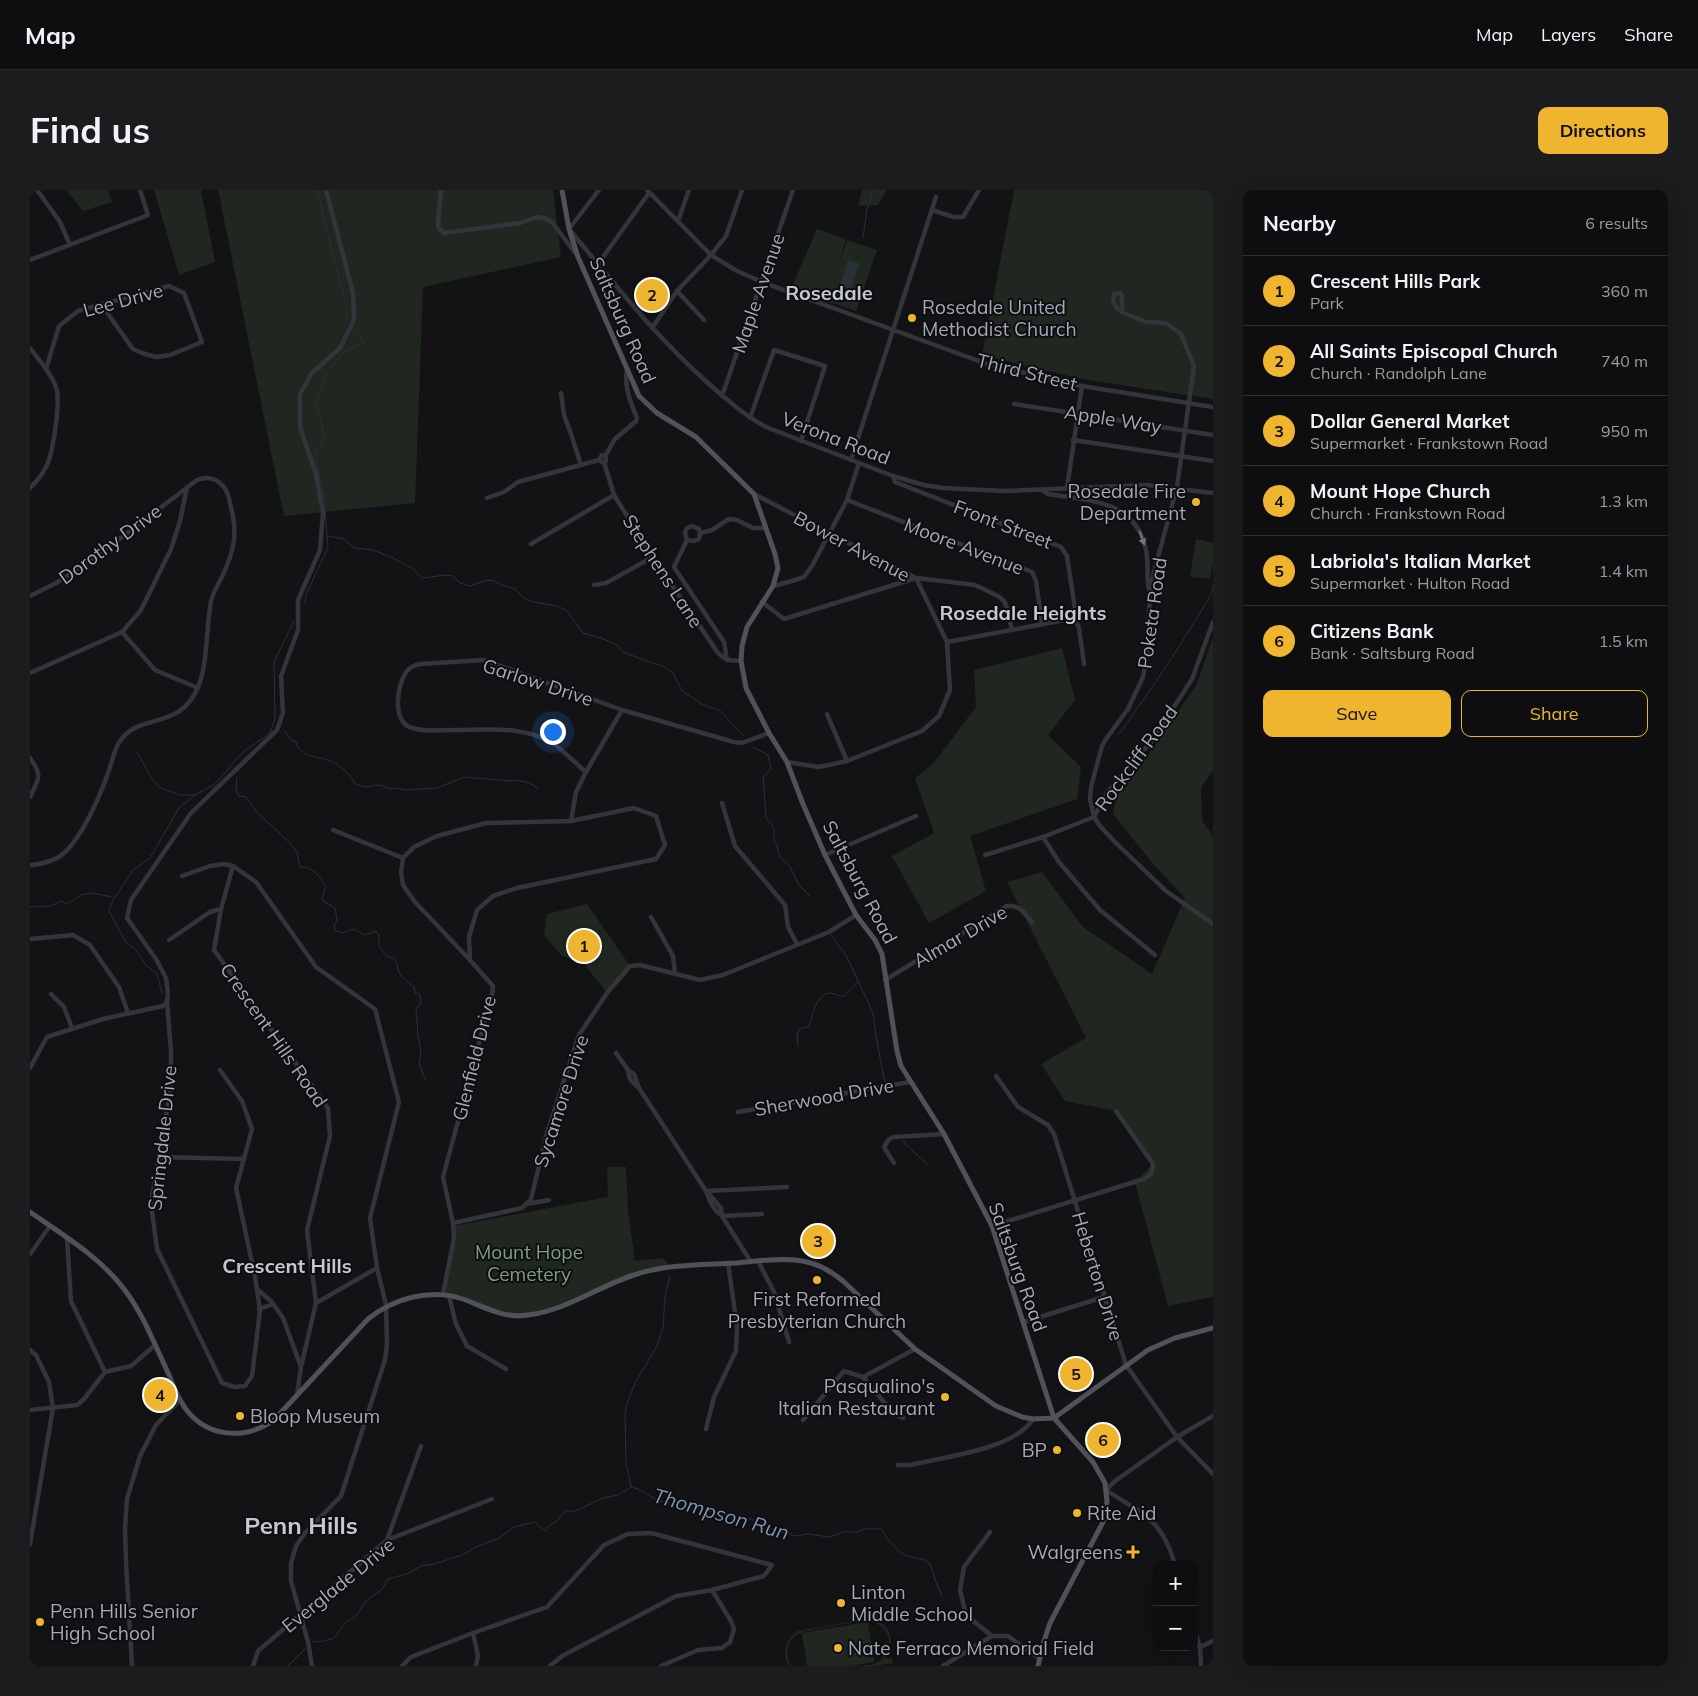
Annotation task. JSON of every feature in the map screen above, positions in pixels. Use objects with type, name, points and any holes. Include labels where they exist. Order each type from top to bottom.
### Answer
[{"type":"main road","name":"Verona Road","points":[[562,190],[569,229]]},
{"type":"main road","name":"Saltsburg Road","points":[[569,229],[578,257],[639,396],[657,413],[696,438],[754,494],[778,568],[773,586],[747,627],[742,646],[741,661],[746,688],[769,733],[787,762],[802,804],[825,855],[856,915],[880,949],[901,1066],[944,1134],[992,1226],[1054,1418],[1093,1462],[1102,1477],[1107,1502],[1103,1522],[1050,1623],[1038,1666]]},
{"type":"main road","points":[[30,1212],[98,1261],[119,1282],[136,1308],[180,1400],[190,1413],[206,1426],[222,1433],[242,1434],[256,1430],[273,1421],[368,1319],[386,1305],[416,1296],[446,1295],[507,1315],[524,1316],[546,1311],[634,1275],[672,1267],[794,1260],[825,1268],[843,1281],[915,1349],[996,1406],[1010,1413],[1033,1419],[1054,1418],[1148,1350],[1185,1334],[1213,1328]]},
{"type":"street","points":[[37,190],[60,222],[70,245]]},
{"type":"street","points":[[30,260],[148,215],[140,190]]},
{"type":"street","name":"Springdale Drive","points":[[220,1070],[242,1101],[252,1129],[236,1188],[259,1309],[252,1376],[245,1386],[234,1387],[222,1383],[157,1249],[151,1202],[171,1086],[168,994],[166,978],[156,959],[127,918],[132,900],[191,813],[277,730],[283,713],[281,676],[298,630],[298,600],[320,550],[324,514],[316,474],[300,427],[300,394],[312,373],[340,348],[354,320],[352,293],[326,190]]},
{"type":"street","points":[[441,190],[438,223],[439,229],[444,233],[520,223],[538,217],[544,218],[550,221],[578,257]]},
{"type":"street","points":[[569,229],[598,190]]},
{"type":"street","points":[[678,221],[690,190]]},
{"type":"street","points":[[652,328],[677,291],[726,236],[742,190]]},
{"type":"street","name":"Maple Avenue","points":[[722,396],[793,190]]},
{"type":"street","points":[[932,210],[954,217],[963,217],[979,190]]},
{"type":"street","points":[[598,264],[648,191]]},
{"type":"street","name":"Third Street","points":[[648,191],[711,255],[737,272],[762,282],[986,364],[1082,386],[1213,407]]},
{"type":"street","points":[[851,460],[936,197]]},
{"type":"street","name":"Verona Road","points":[[569,229],[652,328],[686,364],[722,396],[750,418],[766,427],[893,476],[942,488],[1004,491],[1147,484],[1213,492]]},
{"type":"street","name":"Lee Drive","points":[[46,369],[59,326],[78,311],[101,304],[169,286],[184,293],[202,342],[170,355],[156,357],[142,353],[133,349],[101,304]]},
{"type":"street","points":[[677,291],[704,320]]},
{"type":"street","name":"Poketa Road","points":[[1122,312],[1146,322],[1166,323],[1181,334],[1194,366],[1177,487],[1150,591],[1148,650],[1143,677],[1128,709],[1102,746],[1090,792],[1090,799],[1094,816],[1110,837],[1166,891],[1213,924]]},
{"type":"street","points":[[30,348],[46,369],[56,387],[58,400],[52,454],[47,466],[30,488]]},
{"type":"street","points":[[750,418],[774,350],[825,366],[801,441]]},
{"type":"street","points":[[599,460],[602,463],[604,462],[605,456],[615,439],[638,418],[631,404],[626,386],[627,369]]},
{"type":"street","points":[[1067,488],[1076,413],[1082,386]]},
{"type":"street","points":[[561,393],[564,415],[580,465]]},
{"type":"street","name":"Apple Way","points":[[1014,404],[1213,434]]},
{"type":"street","points":[[1073,440],[1213,461]]},
{"type":"street","points":[[487,498],[504,492],[518,482],[599,460],[600,457],[605,456]]},
{"type":"street","name":"Stephens Lane","points":[[604,462],[614,495],[653,557],[718,653],[727,660]]},
{"type":"street","points":[[773,586],[804,577],[847,500],[859,463]]},
{"type":"street","name":"Front Street","points":[[893,476],[895,482],[1061,547],[1066,556],[1075,609],[1074,617],[1080,628],[1084,664]]},
{"type":"street","name":"Dorothy Drive","points":[[30,596],[58,582],[105,550],[187,487],[204,477],[217,480],[227,490],[233,515],[235,535],[230,559],[212,598],[202,674],[198,688]]},
{"type":"street","points":[[30,673],[122,632],[141,610],[171,549],[180,521],[187,487]]},
{"type":"street","points":[[1040,490],[1048,494],[1114,507],[1126,514],[1138,527],[1144,542],[1150,591]]},
{"type":"street","name":"Bower Avenue","points":[[754,494],[916,578],[947,642]]},
{"type":"street","points":[[531,544],[614,495]]},
{"type":"street","name":"Moore Avenue","points":[[847,500],[1032,572],[1036,581],[1042,624]]},
{"type":"street","points":[[700,533],[712,530],[729,519],[737,520],[753,528],[765,528]]},
{"type":"street","points":[[687,540],[694,541],[699,538],[700,533],[697,527],[690,526],[685,533],[687,540],[674,567],[724,642],[727,660],[741,661]]},
{"type":"street","points":[[594,585],[606,583],[653,557]]},
{"type":"street","points":[[762,602],[784,619],[916,578],[975,585],[998,596],[1004,601],[1007,608],[1012,630]]},
{"type":"street","points":[[787,762],[819,768],[847,761],[922,731],[939,716],[950,690],[947,642],[1074,617]]},
{"type":"street","name":"Rockcliff Road","points":[[985,855],[1043,837],[1094,816],[1107,792],[1152,741],[1192,679],[1213,622]]},
{"type":"street","points":[[30,866],[58,857],[72,845],[90,815],[119,742],[134,727],[169,718],[183,710],[198,688],[155,670],[122,632]]},
{"type":"street","name":"Garlow Drive","points":[[586,772],[554,744],[539,736],[515,730],[429,730],[411,728],[401,720],[397,709],[400,690],[406,672],[412,666],[420,664],[484,660],[622,710]]},
{"type":"street","points":[[572,821],[576,792],[622,710],[738,743],[769,733]]},
{"type":"street","points":[[827,714],[847,761]]},
{"type":"street","points":[[30,758],[38,769],[39,778],[30,797]]},
{"type":"street","points":[[722,803],[734,846],[784,905],[788,927],[797,944]]},
{"type":"street","points":[[634,808],[656,816],[665,845],[656,859],[517,888],[493,896],[477,910],[469,937],[470,960],[415,902],[403,885],[401,872],[403,858],[414,847],[437,836],[486,823],[572,821],[634,808]]},
{"type":"street","points":[[825,855],[916,816]]},
{"type":"street","points":[[333,830],[403,858]]},
{"type":"street","points":[[1043,837],[1059,862],[1100,910],[1156,955]]},
{"type":"street","points":[[182,876],[210,866],[224,864],[233,866],[256,882],[316,967],[375,1009],[399,1102],[370,1218],[377,1268],[386,1305],[387,1344],[385,1360],[341,1496],[305,1533],[296,1546],[291,1564],[292,1582],[308,1642],[312,1666]]},
{"type":"street","name":"Crescent Hills Road","points":[[233,866],[221,909],[214,950],[328,1108],[330,1136],[307,1230],[316,1302],[297,1396]]},
{"type":"street","name":"Almar Drive","points":[[885,980],[1007,906],[1013,905],[1020,909],[1032,922]]},
{"type":"street","points":[[169,940],[210,912],[221,909]]},
{"type":"street","name":"Sycamore Drive","points":[[526,1204],[531,1199],[547,1133],[579,1035],[612,987],[630,966],[640,964],[700,980],[723,974],[829,932],[856,915]]},
{"type":"street","points":[[651,917],[673,956],[675,974]]},
{"type":"street","points":[[30,939],[73,935],[90,945],[119,987],[128,1013]]},
{"type":"street","name":"Glenfield Drive","points":[[446,1295],[454,1238],[454,1222],[443,1177],[493,986],[470,960]]},
{"type":"street","points":[[51,994],[64,1007],[72,1028]]},
{"type":"street","points":[[30,1068],[47,1037],[72,1028],[162,1006],[167,1002]]},
{"type":"street","points":[[616,1053],[628,1070],[628,1078],[639,1088],[706,1191],[718,1203],[722,1216],[751,1262]]},
{"type":"street","name":"Heberton Drive","points":[[996,1076],[1018,1106],[1048,1125],[1054,1134],[1126,1365],[1177,1437],[1213,1474]]},
{"type":"street","name":"Sherwood Drive","points":[[738,1112],[910,1082]]},
{"type":"street","points":[[992,1226],[1144,1179],[1151,1174],[1153,1164],[1116,1111]]},
{"type":"street","points":[[894,1163],[884,1147],[889,1139],[894,1137],[944,1134]]},
{"type":"street","points":[[158,1157],[244,1158]]},
{"type":"street","points":[[706,1191],[787,1187]]},
{"type":"street","points":[[454,1222],[522,1208],[526,1204],[548,1200]]},
{"type":"street","points":[[722,1216],[762,1214]]},
{"type":"street","points":[[30,1254],[50,1226]]},
{"type":"street","points":[[67,1239],[71,1301],[104,1372]]},
{"type":"street","points":[[758,1262],[774,1292],[789,1342]]},
{"type":"street","points":[[706,1429],[714,1396],[736,1351],[737,1326],[728,1263]]},
{"type":"street","points":[[316,1302],[377,1268]]},
{"type":"street","points":[[256,1289],[274,1304],[282,1318],[302,1368]]},
{"type":"street","points":[[446,1295],[456,1324],[467,1346],[506,1369]]},
{"type":"street","points":[[1024,1322],[1104,1297]]},
{"type":"street","points":[[259,1309],[274,1304]]},
{"type":"street","points":[[30,1410],[77,1405],[84,1399],[104,1372],[130,1366],[154,1346]]},
{"type":"street","points":[[863,1377],[915,1349]]},
{"type":"street","points":[[30,1350],[36,1355],[49,1382],[53,1408],[30,1544]]},
{"type":"street","points":[[803,1420],[844,1371],[863,1377],[892,1413],[903,1418]]},
{"type":"street","points":[[132,1666],[125,1529],[127,1500],[140,1456],[156,1425],[180,1400]]},
{"type":"street","points":[[1174,1561],[1170,1548],[1157,1525],[1139,1510],[1106,1490],[1115,1481],[1177,1437],[1213,1416]]},
{"type":"street","points":[[898,1465],[910,1465],[994,1446],[1024,1431],[1033,1419]]},
{"type":"street","points":[[387,1540],[421,1446]]},
{"type":"street","name":"Everglade Drive","points":[[253,1666],[258,1651],[387,1540],[492,1499]]},
{"type":"street","points":[[990,1532],[964,1567],[960,1590],[966,1615],[992,1636]]},
{"type":"street","points":[[402,1666],[411,1657],[473,1633],[547,1608],[604,1545],[628,1534],[651,1533],[772,1565],[764,1576],[712,1590],[676,1596],[562,1656],[550,1666]]},
{"type":"street","points":[[661,1666],[698,1650],[722,1648],[730,1642],[734,1629],[712,1590]]},
{"type":"street","points":[[473,1633],[478,1656],[476,1666]]},
{"type":"street","points":[[943,1666],[992,1636],[1008,1636],[1039,1658]]},
{"type":"street","points":[[1198,1641],[1201,1666]]},
{"type":"street","points":[[1200,1647],[1213,1641]]},
{"type":"green space","points":[[66,190],[108,190],[112,202],[83,211]]},
{"type":"green space","points":[[154,190],[201,190],[215,262],[179,275]]},
{"type":"green space","points":[[218,190],[553,190],[561,257],[423,287],[415,503],[284,516]]},
{"type":"green space","points":[[862,190],[887,190],[878,205],[858,206]]},
{"type":"green space","points":[[1014,190],[1213,190],[1213,399],[1082,379],[982,355]]},
{"type":"green space","points":[[817,229],[846,239],[839,263],[847,240],[877,250],[856,311],[791,289]]},
{"type":"green space","points":[[1196,539],[1213,543],[1213,563],[1210,579],[1190,577]]},
{"type":"green space","points":[[1213,637],[1213,770],[1201,788],[1202,821],[1213,836],[1213,1297],[1168,1306],[1135,1182],[1153,1164],[1116,1111],[1065,1101],[1041,1064],[1086,1038],[1007,882],[1042,872],[1083,927],[1152,974],[1185,898],[1154,865],[1113,814],[1117,791],[1142,764],[1197,684]]},
{"type":"green space","points":[[1062,648],[1075,700],[1048,735],[1081,767],[1077,799],[970,836],[986,891],[929,923],[892,856],[934,833],[915,778],[933,764],[976,707],[974,670]]},
{"type":"green space","points":[[587,904],[630,966],[607,993],[584,964],[562,956],[544,935],[547,914]]},
{"type":"green space","name":"Mount Hope Cemetery","points":[[607,1167],[626,1167],[628,1212],[635,1261],[662,1258],[669,1267],[634,1275],[546,1311],[515,1316],[443,1294],[454,1226],[608,1197]]},
{"type":"green space","points":[[869,1619],[883,1624],[890,1633],[890,1646],[889,1652],[886,1659],[892,1658],[893,1663],[861,1666],[878,1662],[889,1650],[886,1632],[876,1623],[869,1621],[820,1628],[796,1635],[788,1645],[788,1658],[791,1666],[789,1666],[785,1656],[786,1646],[790,1638],[798,1631]]},
{"type":"green space","name":"Nate Ferraco Memorial Field","points":[[868,1622],[874,1662],[852,1666],[807,1666],[802,1633]]},
{"type":"shaded area","points":[[848,260],[859,263],[851,290],[840,286]]},
{"type":"waterway","points":[[317,190],[347,309],[347,319]]},
{"type":"waterway","points":[[863,238],[867,209],[873,190]]},
{"type":"waterway","points":[[305,603],[306,595],[328,547],[324,497],[315,456],[324,435],[316,402],[327,373],[344,352],[364,343],[355,329]]},
{"type":"waterway","points":[[328,536],[344,539],[354,548],[373,550],[391,557],[412,568],[422,578],[453,576],[460,583],[469,586],[492,580],[515,589],[525,599],[557,606],[567,611],[583,633],[617,645],[622,651],[664,667],[673,673],[682,691],[702,704],[720,711],[743,735]]},
{"type":"waterway","points":[[1119,734],[1189,631],[1211,595],[1213,585]]},
{"type":"waterway","points":[[162,993],[157,974],[146,965],[137,951],[125,941],[109,911],[113,900],[133,870],[150,858],[179,808],[195,795],[215,784],[242,753],[270,733],[275,719],[274,662],[294,621]]},
{"type":"waterway","points":[[285,731],[291,740],[296,742],[298,747],[306,754],[336,764],[343,768],[355,784],[365,787],[380,785],[391,789],[407,790],[437,788],[464,777],[522,781],[538,788]]},
{"type":"waterway","points":[[753,747],[768,755],[771,769],[763,777],[766,818],[774,828],[774,841],[780,857],[790,867],[799,885],[811,897]]},
{"type":"waterway","points":[[136,751],[157,785],[179,795],[195,795]]},
{"type":"waterway","points":[[237,777],[236,789],[239,796],[246,797],[256,811],[289,842],[297,852],[300,867],[312,870],[326,886],[322,899],[335,908],[337,920],[334,926],[336,931],[342,933],[354,929],[365,935],[376,931],[379,936],[379,946],[386,956],[393,958],[397,962],[398,970],[402,976],[414,987],[415,993],[419,993],[421,1000],[420,1005],[416,1008],[421,1052],[419,1064],[425,1079]]},
{"type":"waterway","points":[[30,907],[51,906],[61,901],[67,904],[81,895],[91,893],[113,897]]},
{"type":"waterway","points":[[831,935],[847,957],[873,1013],[884,1079],[887,1084]]},
{"type":"waterway","points":[[798,1046],[797,1034],[800,1029],[809,1026],[816,1005],[822,996],[831,993],[844,996],[858,981]]},
{"type":"waterway","points":[[903,1140],[927,1164]]},
{"type":"waterway","points":[[631,1486],[626,1463],[625,1413],[635,1383],[657,1346],[663,1328],[665,1297],[670,1276]]},
{"type":"waterway","name":"Thompson Run","points":[[631,1487],[659,1501],[751,1519],[777,1531],[796,1536],[808,1534],[829,1537],[843,1532],[880,1529],[901,1553],[925,1560],[930,1564],[942,1595]]},
{"type":"waterway","name":"Thompson Run","points":[[313,1642],[334,1638],[346,1622],[355,1617],[366,1601],[382,1589],[388,1579],[409,1573],[421,1566],[462,1555],[499,1538],[514,1527],[535,1522],[545,1531],[565,1511],[575,1511],[603,1498],[618,1495],[631,1487]]},
{"type":"waterway","name":"Thompson Run","points":[[288,1666],[305,1649]]},
{"type":"place","name":"All Saints Episcopal Church","points":[[652,295]]},
{"type":"place","name":"Rosedale United Methodist Church","points":[[912,318]]},
{"type":"place","name":"Rosedale Fire Department","points":[[1196,502]]},
{"type":"place","name":"Crescent Hills Park","points":[[584,946]]},
{"type":"place","name":"Dollar General Market","points":[[818,1241]]},
{"type":"place","name":"First Reformed Presbyterian Church","points":[[817,1280]]},
{"type":"place","name":"Labriola's Italian Market","points":[[1076,1374]]},
{"type":"place","name":"Mount Hope Church","points":[[160,1395]]},
{"type":"place","name":"Pasqualino's Italian Restaurant","points":[[945,1397]]},
{"type":"place","name":"Bloop Museum","points":[[240,1416]]},
{"type":"place","name":"Citizens Bank","points":[[1103,1440]]},
{"type":"place","name":"BP","points":[[1057,1450]]},
{"type":"place","name":"Rite Aid","points":[[1077,1513]]},
{"type":"place","name":"Walgreens","points":[[1133,1552]]},
{"type":"place","name":"Linton Middle School","points":[[841,1603]]},
{"type":"place","name":"Penn Hills Senior High School","points":[[40,1622]]},
{"type":"place","name":"Nate Ferraco Memorial Field","points":[[838,1648]]},
{"type":"district","name":"Rosedale","points":[[829,293]]},
{"type":"district","name":"Rosedale Heights","points":[[1023,613]]},
{"type":"district","name":"Crescent Hills","points":[[287,1266]]},
{"type":"district","name":"Penn Hills","points":[[301,1526]]}]
